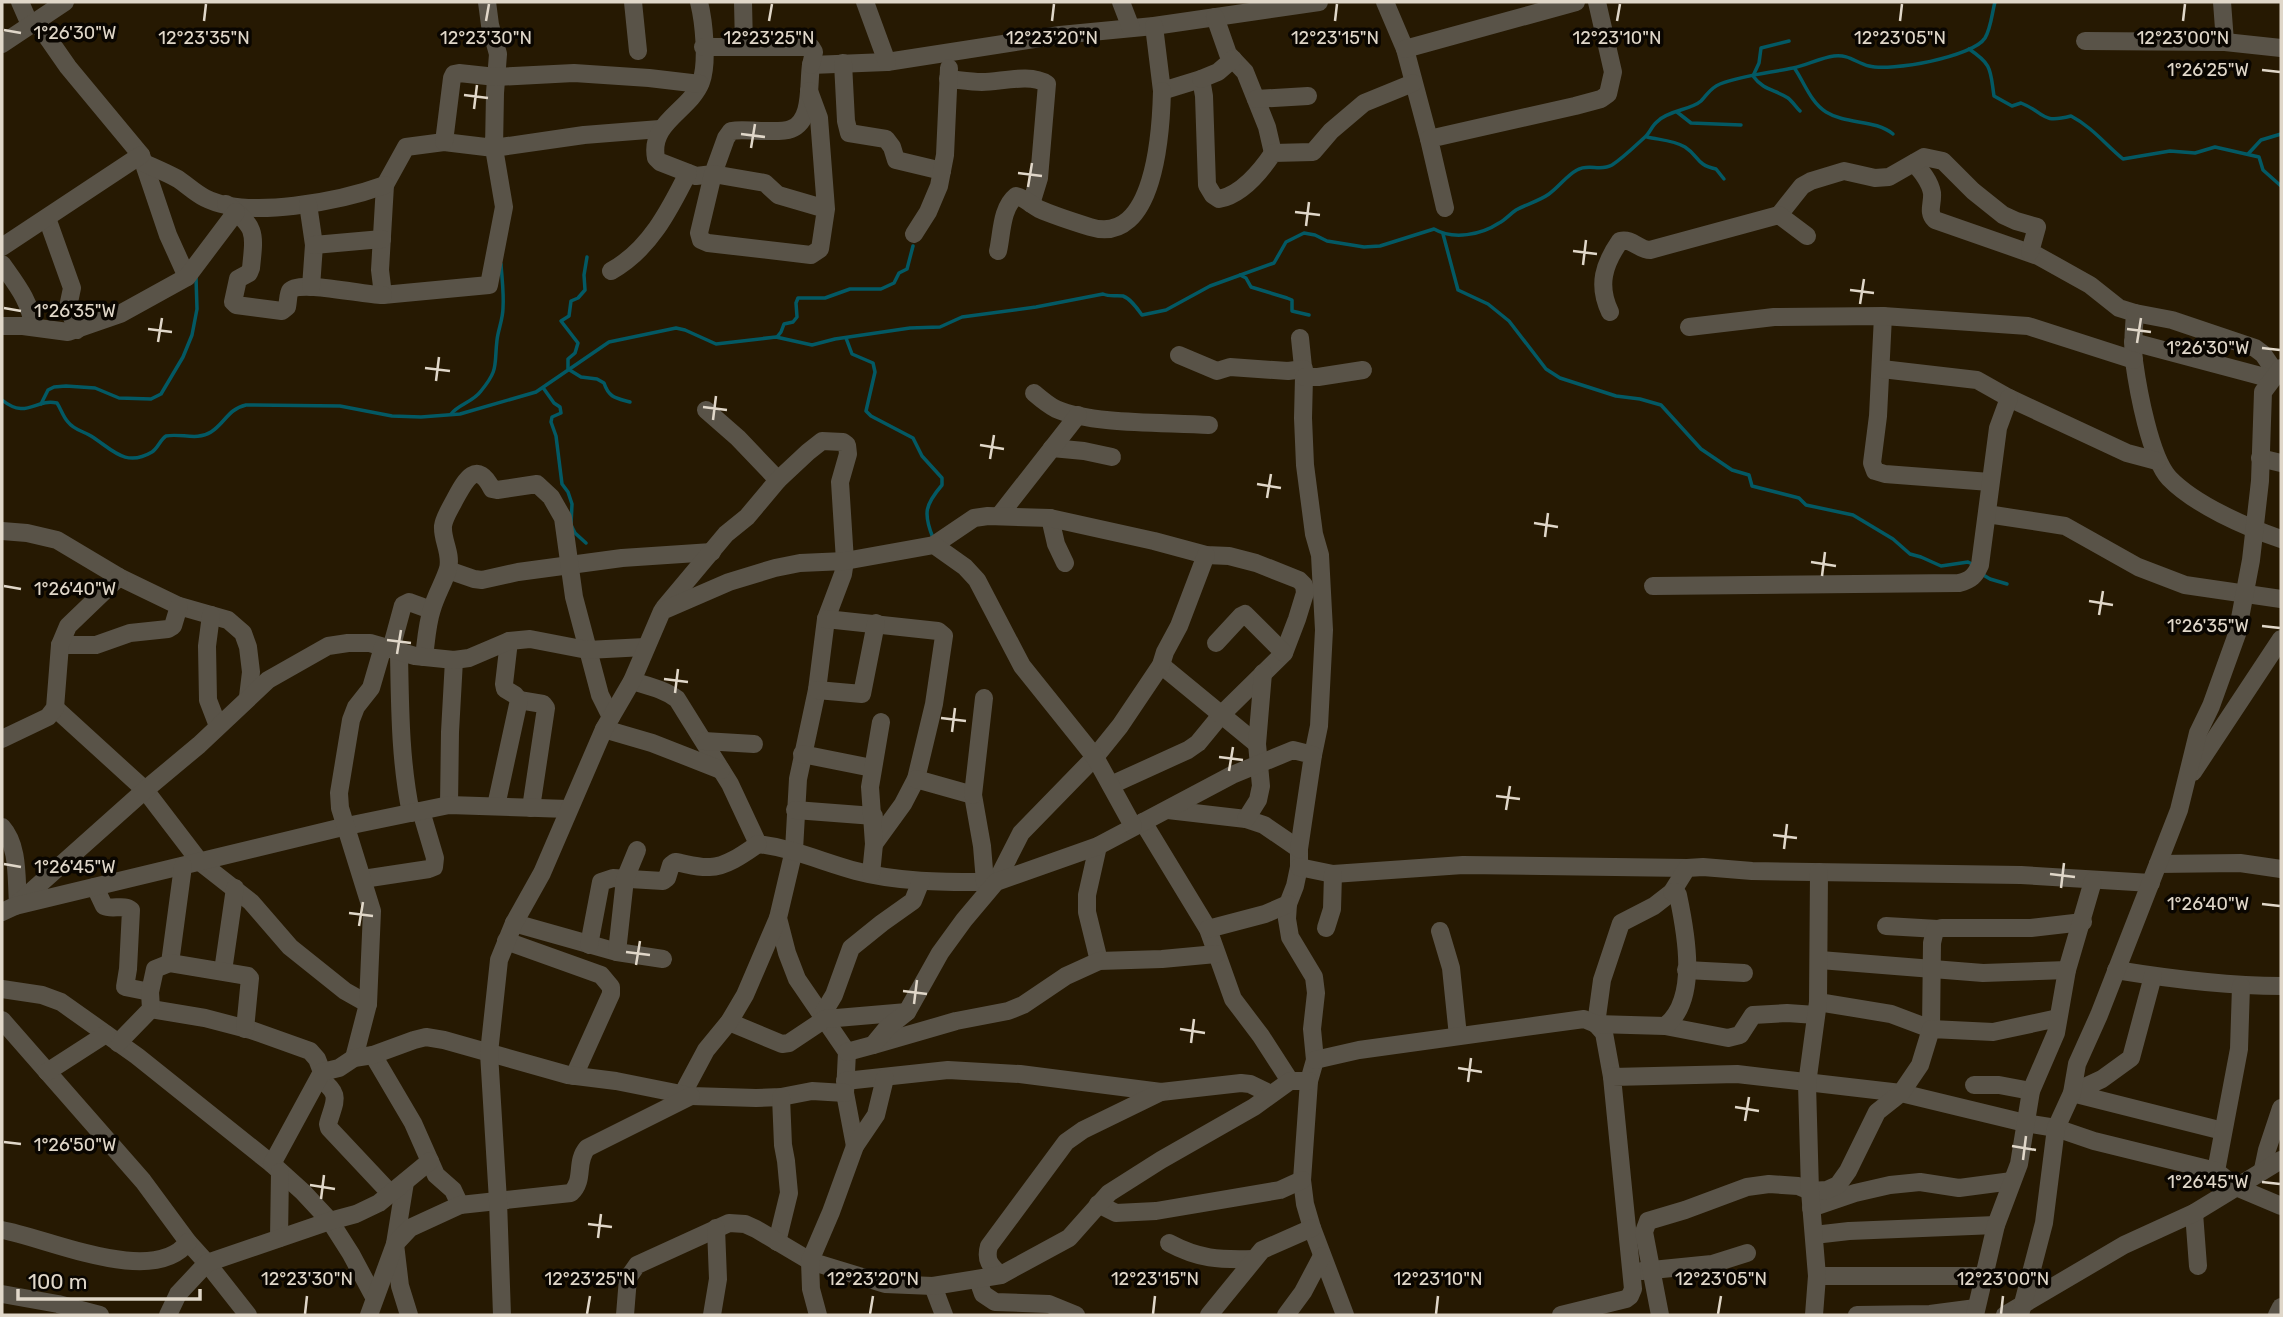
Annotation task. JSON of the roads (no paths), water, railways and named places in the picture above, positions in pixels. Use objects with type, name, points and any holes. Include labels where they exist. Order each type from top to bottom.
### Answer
[{"type":"street","points":[[2,35],[28,13],[51,2]]},
{"type":"street","points":[[2,44],[28,13],[65,2]]},
{"type":"street","points":[[142,159],[206,199],[231,208],[246,220],[253,233],[251,268],[238,279],[233,298],[236,305],[282,311],[288,307],[289,292],[293,288],[311,286],[383,295],[489,285],[504,207],[494,148],[498,54],[487,2]]},
{"type":"street","points":[[633,2],[638,51]]},
{"type":"street","points":[[699,2],[704,69],[700,84],[687,102],[660,129],[656,158],[696,176],[713,174],[765,183],[778,195],[826,209]]},
{"type":"street","points":[[744,2],[744,46]]},
{"type":"street","points":[[865,2],[887,62]]},
{"type":"street","points":[[1121,2],[1131,28]]},
{"type":"street","points":[[811,65],[887,62],[1060,35],[1154,26],[1319,2]]},
{"type":"street","points":[[1385,2],[1405,49],[1445,208]]},
{"type":"street","points":[[1405,49],[1576,2]]},
{"type":"street","points":[[1429,139],[1601,99],[1608,94],[1613,72],[1597,2]]},
{"type":"street","points":[[2222,2],[2225,42]]},
{"type":"street","points":[[28,13],[142,159],[168,235],[187,276]]},
{"type":"street","points":[[1215,17],[1223,45],[1245,72],[1267,127],[1273,153]]},
{"type":"street","points":[[998,251],[1006,210],[1012,199],[1019,196],[1038,208],[1093,228],[1109,230],[1119,228],[1130,221],[1140,207],[1159,137],[1162,91],[1154,26]]},
{"type":"street","points":[[2085,41],[2225,42],[2281,48]]},
{"type":"street","points":[[703,47],[811,47],[814,52],[805,115],[798,124],[790,129],[731,131],[726,138],[713,174],[699,233],[701,240],[708,243],[772,252],[816,254],[822,242],[826,209],[819,118],[809,92]]},
{"type":"street","points":[[914,234],[928,212],[942,171],[947,54]]},
{"type":"street","points":[[1162,91],[1218,72],[1233,59]]},
{"type":"street","points":[[843,63],[849,133],[886,139],[892,146],[896,160],[942,171]]},
{"type":"street","points":[[444,142],[454,74],[496,77],[574,73],[700,84]]},
{"type":"street","points":[[948,79],[978,82],[1026,79],[1041,80],[1047,84],[1040,178],[1031,204]]},
{"type":"street","points":[[1201,79],[1208,185],[1213,195],[1219,199],[1239,190],[1273,153],[1313,152],[1363,103],[1413,83]]},
{"type":"street","points":[[1256,99],[1308,96]]},
{"type":"street","points":[[383,295],[380,270],[385,185],[406,148],[444,142],[494,148],[521,146],[584,135],[660,129]]},
{"type":"street","points":[[1609,312],[1602,286],[1604,270],[1620,241],[1630,241],[1639,248],[1650,250],[1712,235],[1779,215],[1802,186],[1811,181],[1844,171],[1875,178],[1889,177],[1924,157],[1943,161],[1991,207],[2015,221],[2037,226],[2030,252]]},
{"type":"street","points":[[2,247],[142,159]]},
{"type":"street","points":[[1914,163],[1929,184],[1932,194],[1930,211],[1936,220],[2030,252],[2090,285],[2119,308],[2172,320],[2255,348],[2263,354],[2276,373]]},
{"type":"street","points":[[611,271],[649,240],[667,216],[688,173]]},
{"type":"street","points":[[231,208],[308,204],[358,195],[385,185]]},
{"type":"street","points":[[308,204],[314,245],[311,286]]},
{"type":"street","points":[[2,326],[68,332],[120,314],[187,276],[231,208]]},
{"type":"street","points":[[1779,215],[1807,236]]},
{"type":"street","points":[[47,218],[72,288],[68,307],[78,330]]},
{"type":"street","points":[[314,245],[382,239]]},
{"type":"street","points":[[2,264],[24,295],[32,315],[33,327]]},
{"type":"street","points":[[2135,313],[2134,351],[2150,438],[2157,461],[2169,478],[2204,504],[2281,539]]},
{"type":"street","points":[[1689,327],[1774,317],[1883,316],[2028,326],[2134,351],[2276,373]]},
{"type":"street","points":[[1883,316],[1882,369],[1872,463],[1875,471],[1990,482]]},
{"type":"street","points":[[625,1315],[628,1279],[637,1265],[730,1223],[745,1224],[810,1261],[886,1284],[933,1286],[1001,1275],[1069,1238],[1109,1193],[1254,1107],[1271,1094],[1300,1081],[1315,1060],[1312,1029],[1316,993],[1314,977],[1290,937],[1287,919],[1288,904],[1295,886],[1312,755],[1319,726],[1324,630],[1320,555],[1314,534],[1304,443],[1304,373],[1300,338]]},
{"type":"street","points":[[1179,355],[1217,371],[1230,367],[1288,371],[1318,377],[1363,370]]},
{"type":"street","points":[[1882,369],[1978,380],[2009,398],[2127,453],[2157,461]]},
{"type":"street","points":[[2022,1310],[2045,1223],[2056,1128],[2071,1093],[2080,1054],[2099,1015],[2179,810],[2198,733],[2211,706],[2237,634],[2255,528],[2263,392],[2276,373]]},
{"type":"street","points":[[1034,393],[1047,405],[1059,411],[1093,418],[1209,425]]},
{"type":"street","points":[[1653,586],[1969,581],[1980,565],[1998,428],[2009,398]]},
{"type":"street","points":[[706,410],[738,438],[778,480]]},
{"type":"street","points":[[999,516],[1078,415]]},
{"type":"street","points":[[369,1315],[395,1244],[410,1227],[460,1205],[498,1201],[571,1193],[577,1188],[580,1160],[587,1148],[687,1095],[706,1050],[729,1022],[745,995],[778,918],[793,850],[802,754],[817,690],[826,619],[843,574],[845,561],[840,482],[848,454],[848,444],[844,442],[822,441],[778,480],[747,517],[726,534],[662,611],[632,681],[608,723],[568,809],[542,873],[506,941],[497,971],[489,1053],[498,1201],[502,1315]]},
{"type":"street","points":[[1052,448],[1112,457]]},
{"type":"street","points":[[2260,458],[2281,463]]},
{"type":"street","points":[[424,657],[431,610],[448,570],[450,558],[443,523],[466,479],[474,474],[487,479],[494,490],[532,484],[542,487],[564,518],[574,597],[608,723],[721,770]]},
{"type":"street","points":[[1987,513],[2060,524],[2138,567],[2185,585],[2281,599]]},
{"type":"street","points":[[662,611],[729,582],[775,568],[845,561],[933,545],[974,518],[999,516],[1050,518],[1206,555],[1229,556],[1256,563],[1299,580],[1304,585],[1304,593],[1284,653],[1221,715],[1203,738],[1188,750],[1111,785]]},
{"type":"street","points":[[1050,518],[1056,544],[1065,563]]},
{"type":"street","points":[[2,531],[57,540],[119,577],[178,606],[228,620],[243,634],[248,647],[251,672],[248,697]]},
{"type":"street","points":[[933,545],[965,566],[977,580],[1022,666],[1095,757],[1208,929],[1233,999],[1300,1081],[1305,1204],[1345,1315]]},
{"type":"street","points":[[448,570],[482,580],[518,572],[622,558],[712,552]]},
{"type":"street","points":[[873,1045],[887,1028],[907,1012],[948,942],[991,882],[1021,833],[1095,757],[1120,726],[1161,665],[1206,555]]},
{"type":"street","points":[[2,739],[47,717],[55,708],[60,645],[68,626],[119,577]]},
{"type":"street","points":[[354,1058],[368,1004],[372,911],[340,808],[338,793],[351,720],[356,707],[371,688],[391,650],[403,605],[408,602],[431,610]]},
{"type":"street","points":[[60,645],[96,645],[130,633],[168,629],[173,626],[178,606]]},
{"type":"street","points":[[1216,643],[1245,614],[1284,653]]},
{"type":"street","points":[[211,615],[207,646],[208,700],[218,726]]},
{"type":"street","points":[[826,619],[938,631],[944,636],[934,704],[916,779],[903,804],[874,844]]},
{"type":"street","points":[[817,690],[862,694],[876,623]]},
{"type":"street","points":[[11,907],[199,745],[268,680],[328,646],[370,643],[424,657],[454,660],[469,658],[509,642],[530,639],[587,650],[645,648]]},
{"type":"street","points":[[2185,784],[2281,639]]},
{"type":"street","points":[[509,642],[505,689],[519,700],[543,704],[546,708],[531,808]]},
{"type":"street","points":[[363,879],[434,867],[435,858],[405,786],[391,650]]},
{"type":"street","points":[[449,805],[454,660]]},
{"type":"street","points":[[1161,665],[1257,744]]},
{"type":"street","points":[[1246,819],[1258,800],[1261,786],[1257,744],[1263,673]]},
{"type":"street","points":[[632,681],[669,693],[677,699],[721,770],[758,844]]},
{"type":"street","points":[[984,698],[973,795],[991,882]]},
{"type":"street","points":[[496,806],[519,700]]},
{"type":"street","points":[[55,708],[145,790],[191,864],[235,888],[251,902],[290,947],[345,991],[368,1004]]},
{"type":"street","points":[[871,874],[874,816],[870,787],[881,722]]},
{"type":"street","points":[[704,741],[754,744]]},
{"type":"street","points":[[589,945],[601,882],[613,878],[663,881],[675,862],[717,866],[758,844],[793,850],[871,874],[921,881],[991,882],[1098,846],[1232,775],[1293,750],[1312,755]]},
{"type":"street","points":[[802,754],[872,768]]},
{"type":"street","points":[[916,779],[973,795]]},
{"type":"street","points":[[11,907],[347,826],[449,805],[568,809]]},
{"type":"street","points":[[796,810],[874,816]]},
{"type":"street","points":[[1168,810],[1246,819],[1264,825],[1299,858],[1333,874],[1463,865],[1703,867],[1752,872],[2021,875],[2151,883]]},
{"type":"street","points":[[2,827],[11,841],[15,860],[11,907]]},
{"type":"street","points":[[1098,846],[1087,895],[1087,912],[1098,961]]},
{"type":"street","points":[[617,952],[625,879],[638,850]]},
{"type":"street","points":[[2158,864],[2240,863],[2281,869]]},
{"type":"street","points":[[170,963],[191,864]]},
{"type":"street","points":[[1595,1024],[1602,980],[1621,923],[1654,906],[1672,892],[1688,868]]},
{"type":"street","points":[[1814,1315],[1817,1276],[1810,1199],[1807,1084],[1817,1009],[1820,960],[1819,872]]},
{"type":"street","points":[[1326,928],[1332,909],[1333,874]]},
{"type":"street","points":[[729,1022],[782,1044],[789,1043],[823,1017],[851,948],[914,901],[921,881]]},
{"type":"street","points":[[1857,1315],[1976,1312],[1996,1225],[2019,1164],[2031,1091],[2053,1042],[2067,970],[2093,881]]},
{"type":"street","points":[[95,887],[104,906],[131,910],[125,987],[151,1000],[310,1051],[317,1059],[320,1075],[334,1089],[336,1096],[329,1128],[398,1188]]},
{"type":"street","points":[[223,971],[235,888]]},
{"type":"street","points":[[1665,1026],[1679,1011],[1685,996],[1684,926],[1678,895],[1672,892]]},
{"type":"street","points":[[1208,929],[1265,914],[1288,904]]},
{"type":"street","points":[[778,918],[797,979],[847,1052],[845,1087],[855,1146]]},
{"type":"street","points":[[1886,926],[1938,929],[2031,928],[2083,922]]},
{"type":"street","points":[[514,923],[617,952],[663,959]]},
{"type":"street","points":[[1810,1199],[1838,1185],[1848,1171],[1877,1112],[1901,1093],[1920,1065],[1931,1029],[1933,933],[1938,929]]},
{"type":"street","points":[[1440,932],[1451,968],[1458,1036]]},
{"type":"street","points":[[506,941],[600,975],[611,987],[611,994],[574,1076]]},
{"type":"street","points":[[847,1052],[956,1021],[1008,1011],[1023,1005],[1066,976],[1098,961],[1216,954]]},
{"type":"street","points":[[1820,960],[1983,973],[2067,970]]},
{"type":"street","points":[[47,1072],[112,1039],[151,1000],[155,969],[170,963],[244,974],[250,978],[245,1029]]},
{"type":"street","points":[[1686,970],[1744,973]]},
{"type":"street","points":[[2116,970],[2241,986],[2281,986]]},
{"type":"street","points":[[2071,1093],[2102,1079],[2131,1058],[2153,976]]},
{"type":"street","points":[[2216,1171],[2239,1049],[2241,986]]},
{"type":"street","points":[[2,989],[43,995],[61,1002],[276,1168],[330,1221],[374,1297]]},
{"type":"street","points":[[1595,1024],[1665,1026],[1728,1038],[1740,1035],[1753,1015],[1817,1009],[1891,1014],[1931,1029],[1993,1032],[2058,1018]]},
{"type":"street","points":[[823,1017],[907,1012]]},
{"type":"street","points":[[1315,1060],[1359,1051],[1584,1019],[1595,1024],[1604,1033],[1612,1077],[1633,1289],[1627,1307],[1561,1315]]},
{"type":"street","points":[[2,1020],[144,1181],[188,1242],[248,1315]]},
{"type":"street","points":[[279,1238],[276,1168],[320,1075],[339,1068],[354,1058],[373,1055],[426,1037],[574,1076],[687,1095],[780,1097],[948,1070],[1020,1073],[1161,1092],[1233,1083],[1250,1084],[1271,1094]]},
{"type":"street","points":[[373,1055],[413,1123],[436,1175],[453,1190],[460,1205]]},
{"type":"street","points":[[1612,1077],[1737,1074],[1901,1093],[2025,1124],[2056,1128],[2094,1141],[2216,1171],[2236,1187],[2281,1206]]},
{"type":"street","points":[[818,1315],[811,1289],[810,1261],[855,1146],[876,1115],[885,1078]]},
{"type":"street","points":[[1975,1085],[1999,1085],[2031,1091]]},
{"type":"street","points":[[1001,1275],[990,1265],[986,1255],[989,1246],[1066,1142],[1083,1130],[1161,1092]]},
{"type":"street","points":[[2071,1093],[2223,1131]]},
{"type":"street","points":[[777,1242],[789,1193],[780,1097]]},
{"type":"street","points":[[2263,1169],[2281,1108]]},
{"type":"street","points":[[2005,1315],[2022,1310],[2124,1245],[2194,1213],[2281,1160]]},
{"type":"street","points":[[168,1315],[178,1294],[207,1263],[356,1214],[379,1203],[430,1161]]},
{"type":"street","points":[[1098,1204],[1116,1213],[1156,1211],[1280,1190],[1302,1180]]},
{"type":"street","points":[[1810,1199],[1920,1182],[1959,1188],[2012,1181]]},
{"type":"street","points":[[1660,1315],[1644,1232],[1648,1221],[1747,1187],[1776,1184],[1798,1186],[1810,1199]]},
{"type":"street","points":[[398,1188],[395,1244],[400,1286],[409,1315]]},
{"type":"street","points":[[2194,1213],[2198,1266]]},
{"type":"street","points":[[1814,1236],[1849,1231],[1996,1225]]},
{"type":"street","points":[[712,1315],[718,1279],[716,1228]]},
{"type":"street","points":[[1209,1315],[1262,1250],[1312,1228]]},
{"type":"street","points":[[2,1230],[122,1261],[154,1261],[180,1253],[188,1242]]},
{"type":"street","points":[[1169,1243],[1190,1254],[1210,1259],[1253,1259]]},
{"type":"street","points":[[1631,1273],[1712,1264],[1746,1253]]},
{"type":"street","points":[[1286,1315],[1303,1292],[1322,1256]]},
{"type":"street","points":[[1817,1276],[1983,1276]]},
{"type":"street","points":[[978,1280],[983,1294],[995,1302],[1049,1304],[1076,1315]]},
{"type":"street","points":[[933,1286],[944,1315]]},
{"type":"street","points":[[2,1294],[100,1315]]},
{"type":"street","points":[[2277,1315],[2281,1307]]},
{"type":"waterway","points":[[2,400],[18,408],[57,403],[73,427],[119,455],[134,458],[152,452],[166,436],[206,435],[231,413],[246,405],[340,406],[392,416],[460,414],[536,392],[609,342],[676,328],[716,344],[776,337],[812,345],[910,328],[940,327],[962,317],[1103,294],[1126,297],[1142,315],[1166,310],[1210,286],[1274,263],[1286,242],[1304,233],[1327,241],[1364,247],[1380,246],[1434,229],[1458,235],[1484,231],[1516,210],[1549,194],[1577,170],[1612,165],[1645,137],[1663,117],[1697,104],[1711,89],[1720,84],[1834,56],[1844,56],[1864,65],[1880,67],[1912,65],[1949,57],[1977,45],[1985,38],[1995,2]]},
{"type":"waterway","points":[[1789,41],[1761,48],[1759,63],[1753,76],[1765,87],[1788,98],[1800,111]]},
{"type":"waterway","points":[[1969,49],[1982,59],[1989,69],[1994,96],[2012,106],[2021,103],[2048,118],[2071,116],[2092,130],[2123,159],[2170,151],[2195,153],[2215,147],[2259,157],[2263,170],[2281,186]]},
{"type":"waterway","points":[[1795,69],[1812,98],[1826,112],[1843,119],[1878,126],[1893,134]]},
{"type":"waterway","points":[[1677,112],[1691,123],[1741,125]]},
{"type":"waterway","points":[[2248,154],[2261,140],[2281,134]]},
{"type":"waterway","points":[[1647,137],[1685,147],[1701,163],[1716,169],[1724,179]]},
{"type":"waterway","points":[[1443,234],[1458,290],[1488,304],[1509,321],[1546,369],[1560,378],[1616,396],[1661,405],[1701,449],[1732,470],[1749,475],[1752,486],[1799,498],[1806,505],[1853,515],[1893,539],[1910,554],[1941,566],[1968,562],[1974,565]]},
{"type":"waterway","points":[[777,337],[784,324],[793,322],[797,317],[798,298],[825,298],[850,289],[881,289],[894,283],[899,273],[907,269],[913,246]]},
{"type":"waterway","points":[[587,257],[585,290],[571,301],[569,316],[561,321],[578,343],[575,353],[568,359],[568,369],[581,377],[597,379],[604,383],[614,397],[630,402]]},
{"type":"waterway","points":[[451,414],[478,395],[493,372],[503,312],[501,264]]},
{"type":"waterway","points":[[1240,275],[1246,278],[1251,287],[1292,300],[1292,311],[1309,315]]},
{"type":"waterway","points":[[41,404],[48,390],[54,387],[95,388],[119,398],[151,399],[161,394],[183,357],[192,335],[197,309],[196,277]]},
{"type":"waterway","points":[[846,338],[852,354],[873,363],[875,372],[866,411],[913,438],[922,456],[942,478],[942,485],[927,510],[933,538]]},
{"type":"waterway","points":[[544,389],[560,407],[561,413],[552,417],[551,422],[556,436],[562,484],[572,504],[571,525],[586,543]]},
{"type":"waterway","points":[[1980,573],[2007,584]]}]
